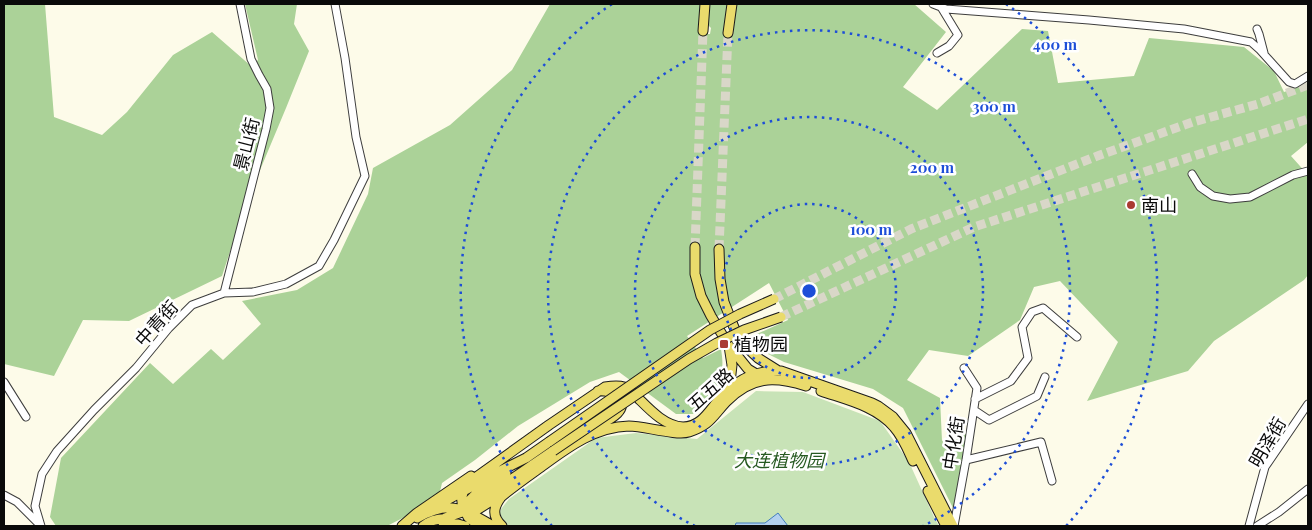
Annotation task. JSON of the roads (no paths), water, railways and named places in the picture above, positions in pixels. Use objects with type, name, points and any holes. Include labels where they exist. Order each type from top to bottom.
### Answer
[{"type":"main road","points":[[703,31],[704,4]]},
{"type":"main road","points":[[728,32],[732,4]]},
{"type":"main road","points":[[695,247],[695,274],[702,296],[711,316],[729,346],[732,365],[730,383],[724,394]]},
{"type":"main road","points":[[719,249],[720,279],[724,302],[740,340],[758,358],[781,372]]},
{"type":"main road","points":[[468,513],[551,447],[710,330],[774,299]]},
{"type":"main road","points":[[551,447],[717,343],[744,330],[781,317]]},
{"type":"main road","points":[[740,340],[740,353],[749,374]]},
{"type":"main road","points":[[729,346],[740,353]]},
{"type":"main road","name":"五五路","points":[[463,492],[468,483],[476,477],[605,387],[625,387],[666,422],[682,427],[699,422],[724,394],[749,374],[768,371],[781,372],[872,403],[893,417],[906,433],[953,526]]},
{"type":"main road","points":[[749,374],[771,379]]},
{"type":"main road","points":[[740,391],[749,374]]},
{"type":"main road","name":"五五路","points":[[502,526],[496,518],[494,510],[501,496],[568,447],[604,429],[630,426],[685,433],[708,423],[728,400],[751,384],[760,380],[771,379],[789,381],[809,387],[874,410],[884,417],[902,438],[946,526]]},
{"type":"main road","points":[[568,447],[621,410],[622,403],[619,399],[609,392],[598,391]]},
{"type":"main road","points":[[402,526],[417,513],[491,462],[549,425]]},
{"type":"main road","name":"五五路","points":[[418,517],[500,471],[551,447]]},
{"type":"main road","points":[[479,526],[468,517],[468,502],[526,458]]},
{"type":"main road","points":[[422,526],[435,520],[468,513],[508,491]]},
{"type":"main road","points":[[463,492],[461,498],[462,506],[468,513]]},
{"type":"main road","points":[[406,526],[418,517],[434,510],[450,507],[468,513],[493,526]]},
{"type":"main road","points":[[431,526],[441,523],[465,526]]},
{"type":"street","name":"景山街","points":[[224,293],[270,108],[268,89],[251,59],[240,4]]},
{"type":"street","name":"中青街","points":[[41,526],[35,506],[42,474],[57,451],[136,368],[169,328],[192,305],[224,293],[253,292],[286,284],[319,266],[350,210],[365,176],[356,137],[335,4]]},
{"type":"street","points":[[933,4],[946,9],[1184,29],[1251,42],[1289,82],[1295,84],[1308,76]]},
{"type":"street","points":[[937,53],[949,46],[958,35],[941,7]]},
{"type":"street","points":[[1257,29],[1264,54]]},
{"type":"street","points":[[1192,174],[1200,187],[1214,196],[1230,199],[1250,197],[1293,175],[1308,171]]},
{"type":"street","points":[[975,399],[1011,381],[1028,358],[1022,327],[1032,312],[1043,308],[1077,337]]},
{"type":"street","name":"中化街","points":[[953,526],[977,388],[964,368]]},
{"type":"street","points":[[974,410],[989,420],[1037,396],[1045,377]]},
{"type":"street","points":[[4,382],[26,417]]},
{"type":"street","name":"明泽街","points":[[1248,526],[1265,468],[1307,407]]},
{"type":"street","points":[[966,460],[1041,442],[1052,481]]},
{"type":"street","points":[[1258,526],[1308,489]]},
{"type":"street","points":[[4,495],[17,502],[41,526]]},
{"type":"water","points":[[778,513],[788,526],[735,526],[736,523],[765,523]]},
{"type":"tunnel","points":[[695,247],[703,31]]},
{"type":"tunnel","points":[[719,249],[728,33]]},
{"type":"tunnel","points":[[774,299],[911,229],[1100,155],[1193,122],[1258,104],[1308,85]]},
{"type":"tunnel","points":[[781,317],[974,227],[1308,119]]},
{"type":"place","name":"南山","points":[[1131,205]]},
{"type":"place","name":"植物园","points":[[724,344]]},
{"type":"park label","name":"大连植物园","points":[[779,460]]}]
